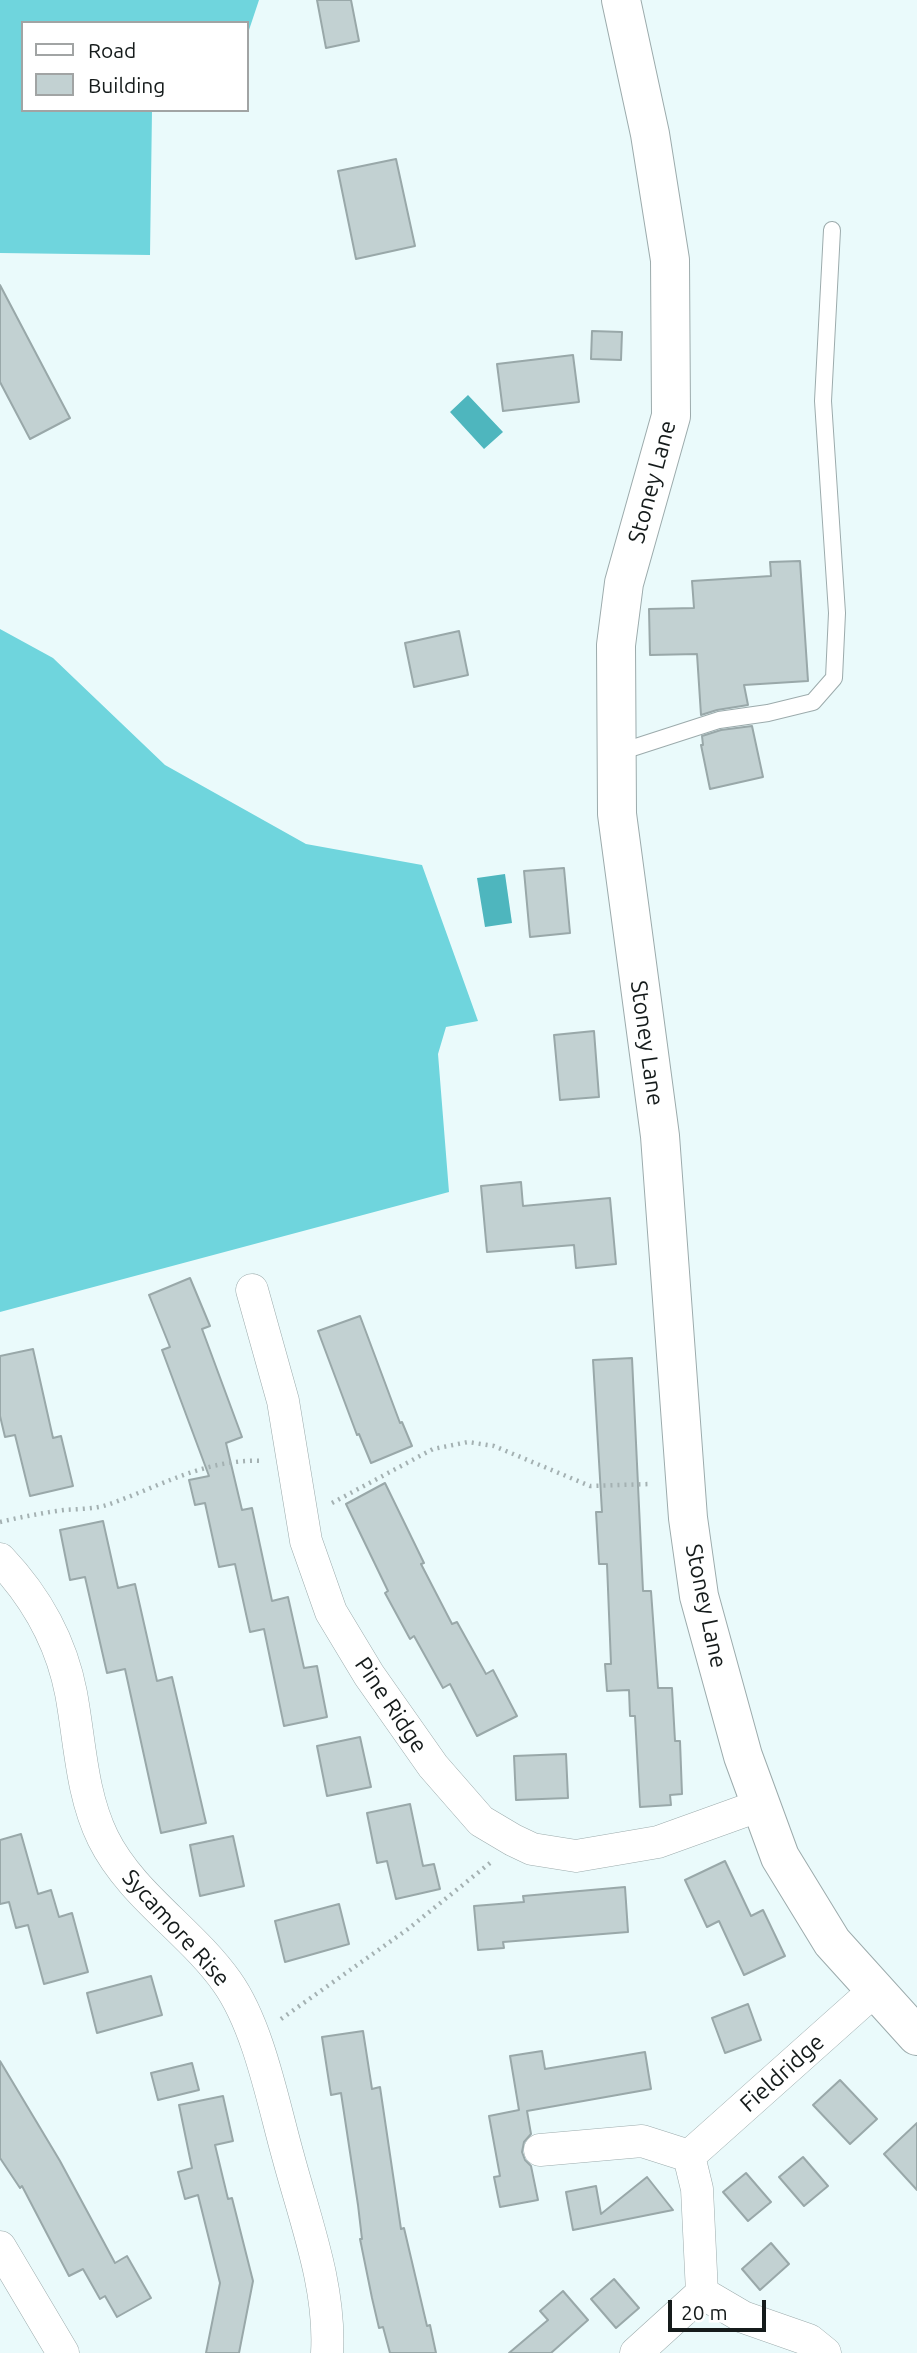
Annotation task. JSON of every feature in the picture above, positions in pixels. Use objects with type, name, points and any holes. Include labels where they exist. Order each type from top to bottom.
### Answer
[{"type":"street","name":"Stoney Lane","points":[[621,0],[650,134],[670,260],[671,416],[624,583],[616,645],[617,814],[660,1136],[688,1518],[699,1596],[743,1756],[780,1857],[832,1942],[917,2036]]},
{"type":"street","name":"Pine Ridge","points":[[252,1290],[283,1401],[306,1541],[331,1612],[369,1675],[432,1766],[481,1821],[531,1849],[576,1856],[658,1842],[761,1805]]},
{"type":"street","name":"Sycamore Rise","points":[[0,1559],[33,1600],[49,1627],[62,1658],[71,1692],[83,1769],[103,1838],[129,1876],[229,1984],[253,2034],[325,2299],[327,2353]]},
{"type":"street","name":"Fieldridge","points":[[690,2156],[875,1990]]},
{"type":"street","points":[[540,2150],[642,2141],[690,2156],[697,2189],[702,2293]]},
{"type":"street","points":[[0,2246],[62,2353]]},
{"type":"street","points":[[636,2353],[702,2293]]},
{"type":"street","points":[[702,2293],[743,2317],[809,2340],[825,2353]]},
{"type":"lane","points":[[617,753],[719,720],[768,713],[813,702],[834,678],[837,613],[823,401],[832,230]]},
{"type":"path","points":[[302,1514],[318,1510],[433,1449],[468,1442],[494,1446],[590,1486],[687,1481]]},
{"type":"path","points":[[0,1522],[32,1514],[105,1506],[154,1485],[213,1466],[249,1460],[293,1463]]},
{"type":"path","points":[[253,2034],[278,2020],[408,1929],[482,1871],[513,1840]]},
{"type":"shaded area","points":[[0,0],[259,0],[248,33],[248,21],[21,21],[21,112],[152,112],[150,255],[0,253]]},
{"type":"shaded area","points":[[468,395],[503,432],[484,449],[450,412]]},
{"type":"shaded area","points":[[0,629],[53,658],[165,765],[306,844],[422,865],[478,1021],[446,1027],[438,1054],[449,1192],[0,1312]]},
{"type":"shaded area","points":[[505,874],[512,923],[485,927],[477,878]]},
{"type":"building","points":[[317,0],[351,0],[359,41],[326,48]]},
{"type":"building","points":[[396,159],[415,246],[356,259],[338,171]]},
{"type":"building","points":[[0,285],[70,418],[30,439],[0,382]]},
{"type":"building","points":[[592,331],[622,332],[621,360],[591,359]]},
{"type":"building","points":[[573,355],[579,402],[503,411],[497,364]]},
{"type":"building","points":[[800,561],[808,681],[744,685],[748,705],[701,715],[697,654],[650,655],[649,609],[694,608],[692,581],[771,576],[770,562]]},
{"type":"building","points":[[459,631],[468,675],[414,687],[405,643]]},
{"type":"building","points":[[752,726],[763,777],[710,789],[701,745],[702,736],[721,730]]},
{"type":"building","points":[[564,868],[570,933],[530,937],[524,871]]},
{"type":"building","points":[[594,1031],[599,1097],[560,1100],[554,1035]]},
{"type":"building","points":[[521,1182],[523,1206],[610,1198],[616,1264],[576,1268],[574,1245],[487,1252],[481,1186]]},
{"type":"building","points":[[190,1278],[210,1326],[202,1329],[242,1437],[226,1443],[242,1510],[252,1508],[272,1601],[288,1597],[304,1668],[317,1666],[327,1717],[284,1726],[264,1629],[250,1632],[235,1564],[219,1567],[205,1503],[195,1505],[189,1480],[209,1476],[162,1350],[170,1347],[149,1295]]},
{"type":"building","points":[[360,1316],[400,1423],[402,1422],[412,1446],[371,1463],[359,1434],[357,1435],[318,1331]]},
{"type":"building","points":[[33,1349],[53,1438],[61,1436],[73,1486],[30,1496],[15,1435],[5,1437],[0,1416],[0,1356]]},
{"type":"building","points":[[632,1358],[643,1591],[651,1591],[658,1688],[672,1688],[675,1741],[680,1741],[682,1794],[670,1795],[671,1805],[640,1807],[635,1716],[630,1716],[629,1690],[607,1691],[605,1664],[611,1664],[607,1564],[599,1564],[596,1512],[602,1512],[593,1360]]},
{"type":"building","points":[[385,1483],[424,1563],[421,1564],[452,1624],[457,1622],[486,1674],[493,1670],[517,1716],[477,1736],[450,1684],[443,1688],[414,1636],[410,1639],[385,1593],[388,1591],[346,1504]]},
{"type":"building","points":[[103,1521],[118,1588],[135,1584],[157,1681],[172,1677],[206,1823],[161,1833],[125,1669],[107,1673],[85,1577],[70,1580],[60,1530]]},
{"type":"building","points":[[360,1737],[371,1787],[327,1796],[317,1746]]},
{"type":"building","points":[[566,1754],[568,1798],[516,1800],[514,1756]]},
{"type":"building","points":[[410,1804],[423,1866],[434,1864],[440,1889],[396,1899],[387,1861],[377,1863],[367,1813]]},
{"type":"building","points":[[21,1834],[38,1894],[51,1890],[59,1917],[72,1913],[88,1972],[44,1984],[28,1925],[16,1928],[9,1902],[0,1904],[0,1840]]},
{"type":"building","points":[[233,1836],[244,1886],[200,1896],[190,1845]]},
{"type":"building","points":[[725,1861],[751,1916],[763,1910],[785,1956],[744,1975],[719,1921],[707,1927],[685,1880]]},
{"type":"building","points":[[625,1887],[628,1932],[503,1942],[504,1948],[478,1950],[474,1906],[524,1902],[523,1896]]},
{"type":"building","points":[[339,1904],[349,1944],[285,1962],[275,1921]]},
{"type":"building","points":[[151,1976],[162,2015],[97,2033],[87,1993]]},
{"type":"building","points":[[748,2004],[761,2040],[725,2053],[712,2018]]},
{"type":"building","points":[[363,2031],[372,2089],[380,2087],[401,2229],[404,2228],[436,2353],[390,2353],[383,2327],[379,2328],[372,2298],[360,2239],[358,2205],[341,2093],[331,2095],[322,2037]]},
{"type":"building","points":[[542,2051],[545,2069],[645,2052],[651,2089],[527,2111],[531,2134],[524,2142],[522,2152],[531,2166],[538,2200],[500,2207],[494,2177],[500,2176],[489,2116],[519,2110],[510,2056]]},
{"type":"building","points":[[0,2061],[60,2161],[115,2263],[127,2256],[151,2298],[117,2317],[105,2296],[100,2299],[83,2269],[69,2276],[22,2186],[20,2188],[0,2158]]},
{"type":"building","points":[[192,2063],[199,2090],[158,2100],[151,2073]]},
{"type":"building","points":[[840,2080],[877,2119],[850,2144],[813,2105]]},
{"type":"building","points":[[223,2096],[233,2141],[215,2145],[228,2199],[232,2198],[253,2281],[239,2353],[206,2353],[220,2283],[198,2195],[185,2199],[178,2172],[192,2168],[179,2105]]},
{"type":"building","points":[[917,2123],[917,2190],[884,2154]]},
{"type":"building","points":[[803,2157],[828,2186],[804,2206],[779,2177]]},
{"type":"building","points":[[746,2173],[771,2202],[748,2221],[723,2192]]},
{"type":"building","points":[[647,2177],[673,2210],[573,2230],[566,2192],[596,2186],[601,2214]]},
{"type":"building","points":[[771,2243],[789,2264],[760,2290],[742,2269]]},
{"type":"building","points":[[614,2279],[639,2308],[616,2328],[591,2299]]},
{"type":"building","points":[[563,2291],[588,2320],[551,2353],[509,2353],[548,2320],[540,2311]]}]
